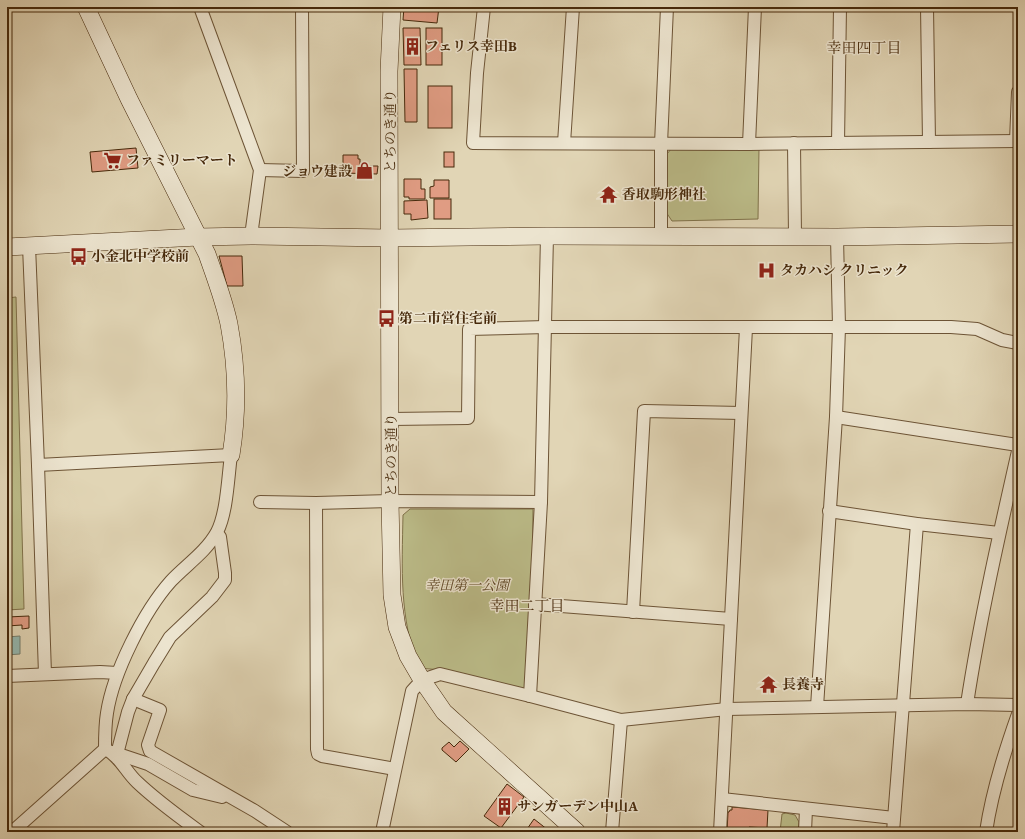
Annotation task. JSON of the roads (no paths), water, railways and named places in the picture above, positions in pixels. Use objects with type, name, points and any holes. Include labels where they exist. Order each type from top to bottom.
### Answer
[{"type":"street","points":[[86,7],[129,99],[207,254],[229,323],[233,348],[235,379],[234,432],[221,522],[217,533],[207,546],[159,596],[134,638],[118,673],[107,712],[105,732],[112,752],[135,781],[160,803],[200,832]]},
{"type":"street","points":[[200,7],[260,170],[251,236]]},
{"type":"street","points":[[260,170],[303,171],[302,7]]},
{"type":"street","name":"とちのき通り","points":[[392,7],[389,71],[390,501],[392,595],[397,627],[408,656],[422,680],[444,712],[577,832]]},
{"type":"street","points":[[484,7],[477,72],[472,143],[749,144],[1017,141],[1018,92]]},
{"type":"street","points":[[564,143],[573,7]]},
{"type":"street","points":[[661,237],[661,144],[667,7]]},
{"type":"street","points":[[749,144],[755,7]]},
{"type":"street","points":[[838,143],[840,7]]},
{"type":"street","points":[[927,7],[929,142]]},
{"type":"street","points":[[794,143],[795,237]]},
{"type":"street","points":[[7,247],[198,237],[251,236],[390,238],[547,236],[837,237],[1018,234]]},
{"type":"street","points":[[530,696],[540,502],[546,328],[547,236]]},
{"type":"street","points":[[818,707],[836,417],[839,327],[837,237]]},
{"type":"street","points":[[28,246],[38,465],[45,674]]},
{"type":"street","points":[[391,419],[468,418],[469,329],[951,327],[977,329],[1002,340],[1018,343]]},
{"type":"street","points":[[720,832],[746,328]]},
{"type":"street","points":[[633,612],[644,411],[742,413]]},
{"type":"street","points":[[836,417],[1018,445]]},
{"type":"street","points":[[966,704],[999,533],[1018,451]]},
{"type":"street","points":[[38,465],[231,455]]},
{"type":"street","points":[[260,502],[540,502]]},
{"type":"street","points":[[316,503],[318,754],[395,769]]},
{"type":"street","points":[[829,511],[917,524],[999,533]]},
{"type":"street","points":[[893,832],[917,524]]},
{"type":"street","points":[[12,832],[112,752],[133,699],[170,637],[212,597],[225,580],[220,537],[217,533]]},
{"type":"street","points":[[535,604],[731,619]]},
{"type":"street","points":[[7,676],[100,672],[118,673]]},
{"type":"street","points":[[382,832],[412,691],[422,680],[440,674],[621,720],[727,709],[966,704],[1018,705]]},
{"type":"street","points":[[133,699],[160,710],[148,745],[150,751],[255,811],[287,832]]},
{"type":"street","points":[[986,832],[990,806],[1002,760],[1018,714]]},
{"type":"street","points":[[612,832],[621,720]]},
{"type":"street","points":[[112,752],[137,759],[148,764],[193,790],[236,800]]},
{"type":"street","points":[[722,799],[894,818]]},
{"type":"street","points":[[805,832],[806,809]]},
{"type":"water","points":[[20,636],[20,654],[7,655],[7,637]]},
{"type":"place","name":"フェリス幸田B","points":[[412,46]]},
{"type":"place","name":"ファミリーマート","points":[[113,160]]},
{"type":"place","name":"ジョウ建設","points":[[365,171]]},
{"type":"place","name":"香取駒形神社","points":[[609,194]]},
{"type":"place","name":"小金北中学校前","points":[[78,256]]},
{"type":"place","name":"タカハシ クリニック","points":[[767,270]]},
{"type":"place","name":"第二市営住宅前","points":[[386,318]]},
{"type":"place","name":"長養寺","points":[[769,684]]},
{"type":"place","name":"サンガーデン中山A","points":[[504,806]]},
{"type":"district","name":"幸田四丁目","points":[[864,47]]},
{"type":"district","name":"幸田二丁目","points":[[527,605]]},
{"type":"park label","name":"幸田第一公園","points":[[467,585]]}]
